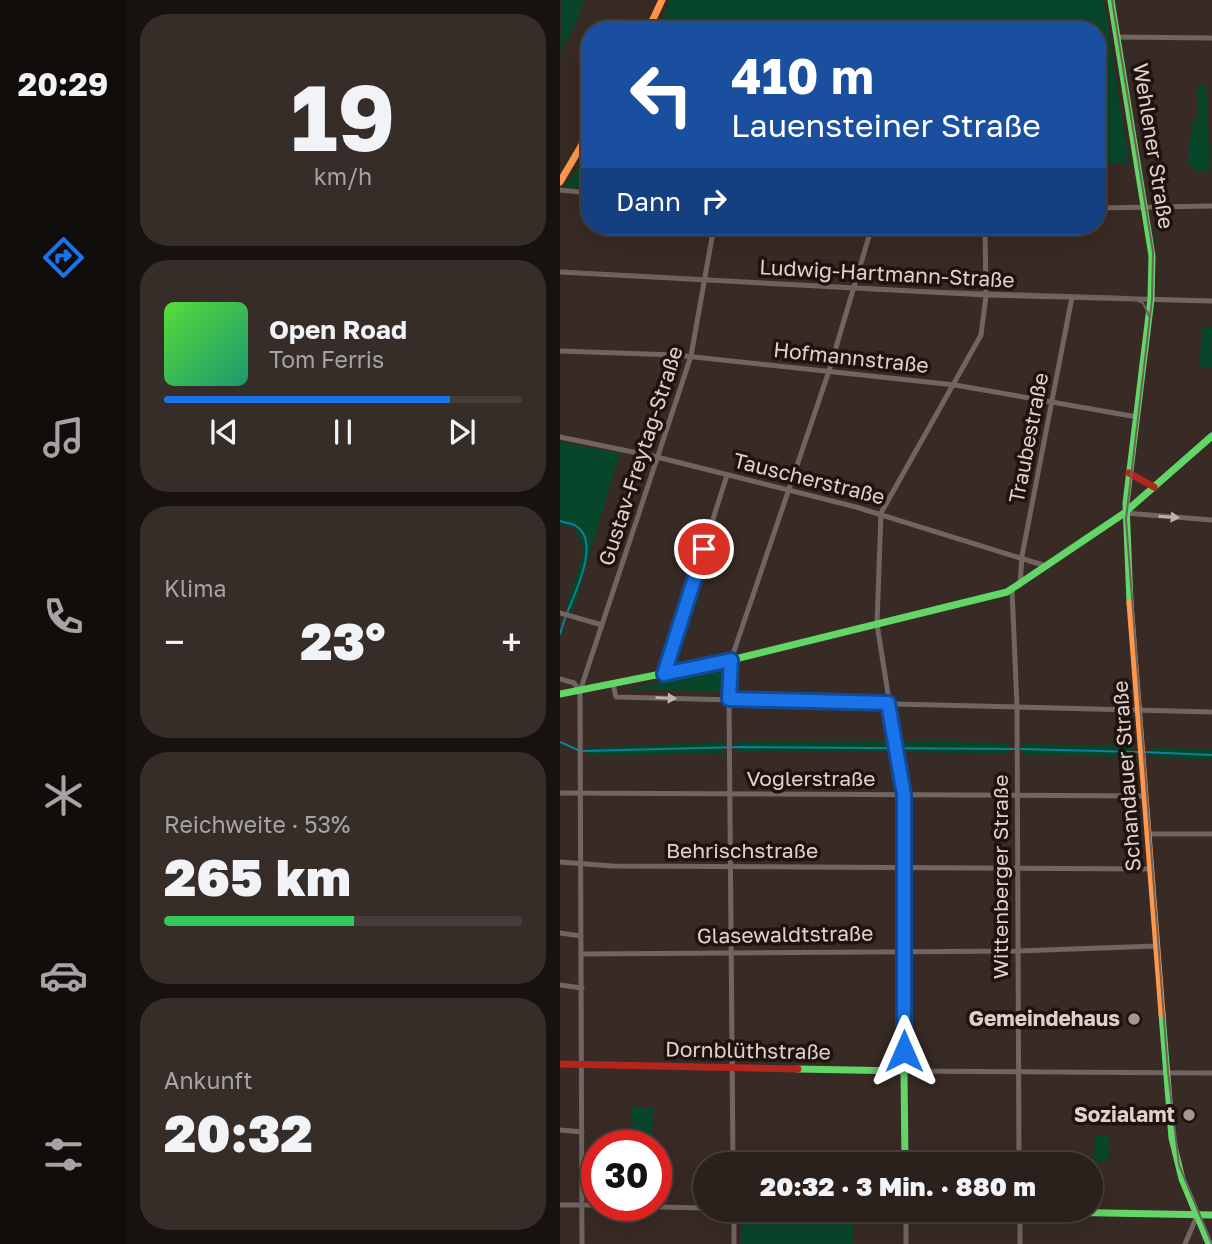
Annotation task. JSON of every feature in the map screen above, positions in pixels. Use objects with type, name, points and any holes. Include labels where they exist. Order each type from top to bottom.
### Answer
[{"type":"main road","points":[[652,21],[662,0]]},
{"type":"main road","name":"Wehlener Straße","points":[[1111,0],[1146,207],[1152,256],[1151,299]]},
{"type":"main road","points":[[560,182],[581,146]]},
{"type":"main road","name":"Schandauer Straße","points":[[1151,299],[1125,513],[1174,1150],[1209,1244]]},
{"type":"main road","points":[[560,694],[731,660],[1012,590],[1125,513],[1212,436]]},
{"type":"main road","points":[[1129,473],[1154,487]]},
{"type":"main road","name":"Dornblüthstraße","points":[[560,1064],[582,1067],[904,1071]]},
{"type":"main road","points":[[904,1071],[905,1152]]},
{"type":"main road","points":[[1103,1213],[1212,1215]]},
{"type":"street","points":[[1117,37],[1212,38]]},
{"type":"street","points":[[560,190],[581,192]]},
{"type":"street","points":[[1106,208],[1212,206]]},
{"type":"street","name":"Gustav-Freytag-Straße","points":[[582,1130],[580,691],[691,356],[713,235]]},
{"type":"street","points":[[733,1152],[729,866],[731,660],[829,371],[869,235]]},
{"type":"street","points":[[904,1071],[904,795],[877,624],[881,513],[981,335],[986,295],[985,235]]},
{"type":"street","name":"Ludwig-Hartmann-Straße","points":[[560,272],[986,295],[1212,301]]},
{"type":"street","name":"Traubestraße","points":[[1020,585],[1022,556],[1072,297]]},
{"type":"street","name":"Hofmannstraße","points":[[560,351],[691,356],[954,385],[1137,417]]},
{"type":"street","name":"Tauscherstraße","points":[[560,437],[657,457],[881,513],[1022,556],[1046,566]]},
{"type":"street","points":[[664,674],[727,475]]},
{"type":"street","points":[[1125,513],[1212,520]]},
{"type":"street","name":"Wittenberger Straße","points":[[1012,590],[1017,706],[1019,1152]]},
{"type":"street","points":[[560,614],[602,625]]},
{"type":"street","points":[[560,679],[574,683],[580,691]]},
{"type":"street","points":[[613,684],[616,697],[1139,708],[1212,712]]},
{"type":"street","name":"Voglerstraße","points":[[560,793],[1146,796]]},
{"type":"street","points":[[1149,834],[1212,834]]},
{"type":"street","name":"Behrischstraße","points":[[560,862],[581,865],[1152,869]]},
{"type":"street","points":[[560,933],[582,936]]},
{"type":"street","name":"Glasewaldtstraße","points":[[582,954],[903,949],[1017,951],[1157,946]]},
{"type":"street","points":[[560,985],[582,988]]},
{"type":"street","name":"Dornblüthstraße","points":[[904,1071],[1212,1073]]},
{"type":"street","points":[[560,1130],[581,1132]]},
{"type":"street","points":[[560,1205],[581,1205]]},
{"type":"street","points":[[672,1207],[693,1208]]},
{"type":"street","points":[[1185,1244],[1197,1216]]},
{"type":"street","name":"Gustav-Freytag-Straße","points":[[582,1221],[583,1244]]},
{"type":"street","points":[[734,1222],[734,1244]]},
{"type":"street","points":[[906,1222],[906,1244]]},
{"type":"street","points":[[1020,1222],[1020,1244]]},
{"type":"green space","points":[[562,0],[584,0],[574,28],[560,52]]},
{"type":"green space","points":[[670,0],[1104,0],[1129,163],[1106,163],[1106,21],[661,21]]},
{"type":"green space","points":[[1206,84],[1210,171],[1195,171],[1188,162],[1192,121],[1198,120],[1197,85]]},
{"type":"green space","points":[[581,162],[581,188],[565,187]]},
{"type":"green space","points":[[1202,327],[1212,328],[1212,368],[1199,366]]},
{"type":"green space","points":[[560,442],[620,453],[573,610],[566,608],[584,551],[575,529],[560,525]]},
{"type":"green space","points":[[722,669],[722,692],[633,689],[634,688]]},
{"type":"green space","points":[[738,741],[887,741],[889,752],[738,752]]},
{"type":"green space","points":[[903,741],[1008,743],[1007,754],[905,752]]},
{"type":"green space","points":[[723,742],[723,753],[588,756],[588,748]]},
{"type":"green space","points":[[1023,744],[1132,746],[1133,757],[1023,755]]},
{"type":"green space","points":[[1152,747],[1212,750],[1212,760],[1153,757]]},
{"type":"green space","points":[[632,1108],[653,1108],[652,1130],[632,1130]]},
{"type":"green space","points":[[1095,1135],[1109,1136],[1108,1161],[1103,1161],[1103,1152],[1094,1152]]},
{"type":"green space","points":[[741,1222],[854,1222],[854,1244],[741,1244]]},
{"type":"waterway","points":[[560,521],[576,526],[583,533],[586,543],[584,568],[567,613]]},
{"type":"waterway","points":[[560,634],[565,618]]},
{"type":"waterway","points":[[560,742],[578,750]]},
{"type":"waterway","points":[[583,751],[740,747],[1015,749]]},
{"type":"waterway","points":[[1021,749],[1137,752]]},
{"type":"waterway","points":[[1143,752],[1212,755]]},
{"type":"tram line","points":[[1112,0],[1153,252],[1152,299],[1126,519],[1168,1072],[1179,1165],[1212,1244]]},
{"type":"tram line","points":[[560,271],[854,288],[1128,297],[1143,303],[1150,318]]},
{"type":"traffic: fast","points":[[1111,0],[1152,256],[1151,299],[1126,503],[1130,603]]},
{"type":"traffic: fast","points":[[560,694],[731,660],[1007,592],[1123,514],[1212,436]]},
{"type":"traffic: fast","points":[[1162,1014],[1172,1138],[1182,1179],[1209,1244]]},
{"type":"traffic: fast","points":[[798,1069],[904,1071],[905,1152]]},
{"type":"traffic: fast","points":[[1103,1213],[1212,1215]]},
{"type":"traffic: slow","points":[[652,21],[662,0]]},
{"type":"traffic: slow","points":[[560,182],[581,146]]},
{"type":"traffic: slow","points":[[1130,603],[1162,1014]]},
{"type":"traffic: jam","points":[[1129,473],[1154,487]]},
{"type":"traffic: jam","points":[[560,1064],[798,1069]]},
{"type":"place","name":"Gemeindehaus","points":[[1134,1019]]},
{"type":"place","name":"Sozialamt","points":[[1189,1115]]},
{"type":"route","points":[[704,549],[664,674],[731,660],[729,699],[888,703],[904,795],[904,1051]]}]
